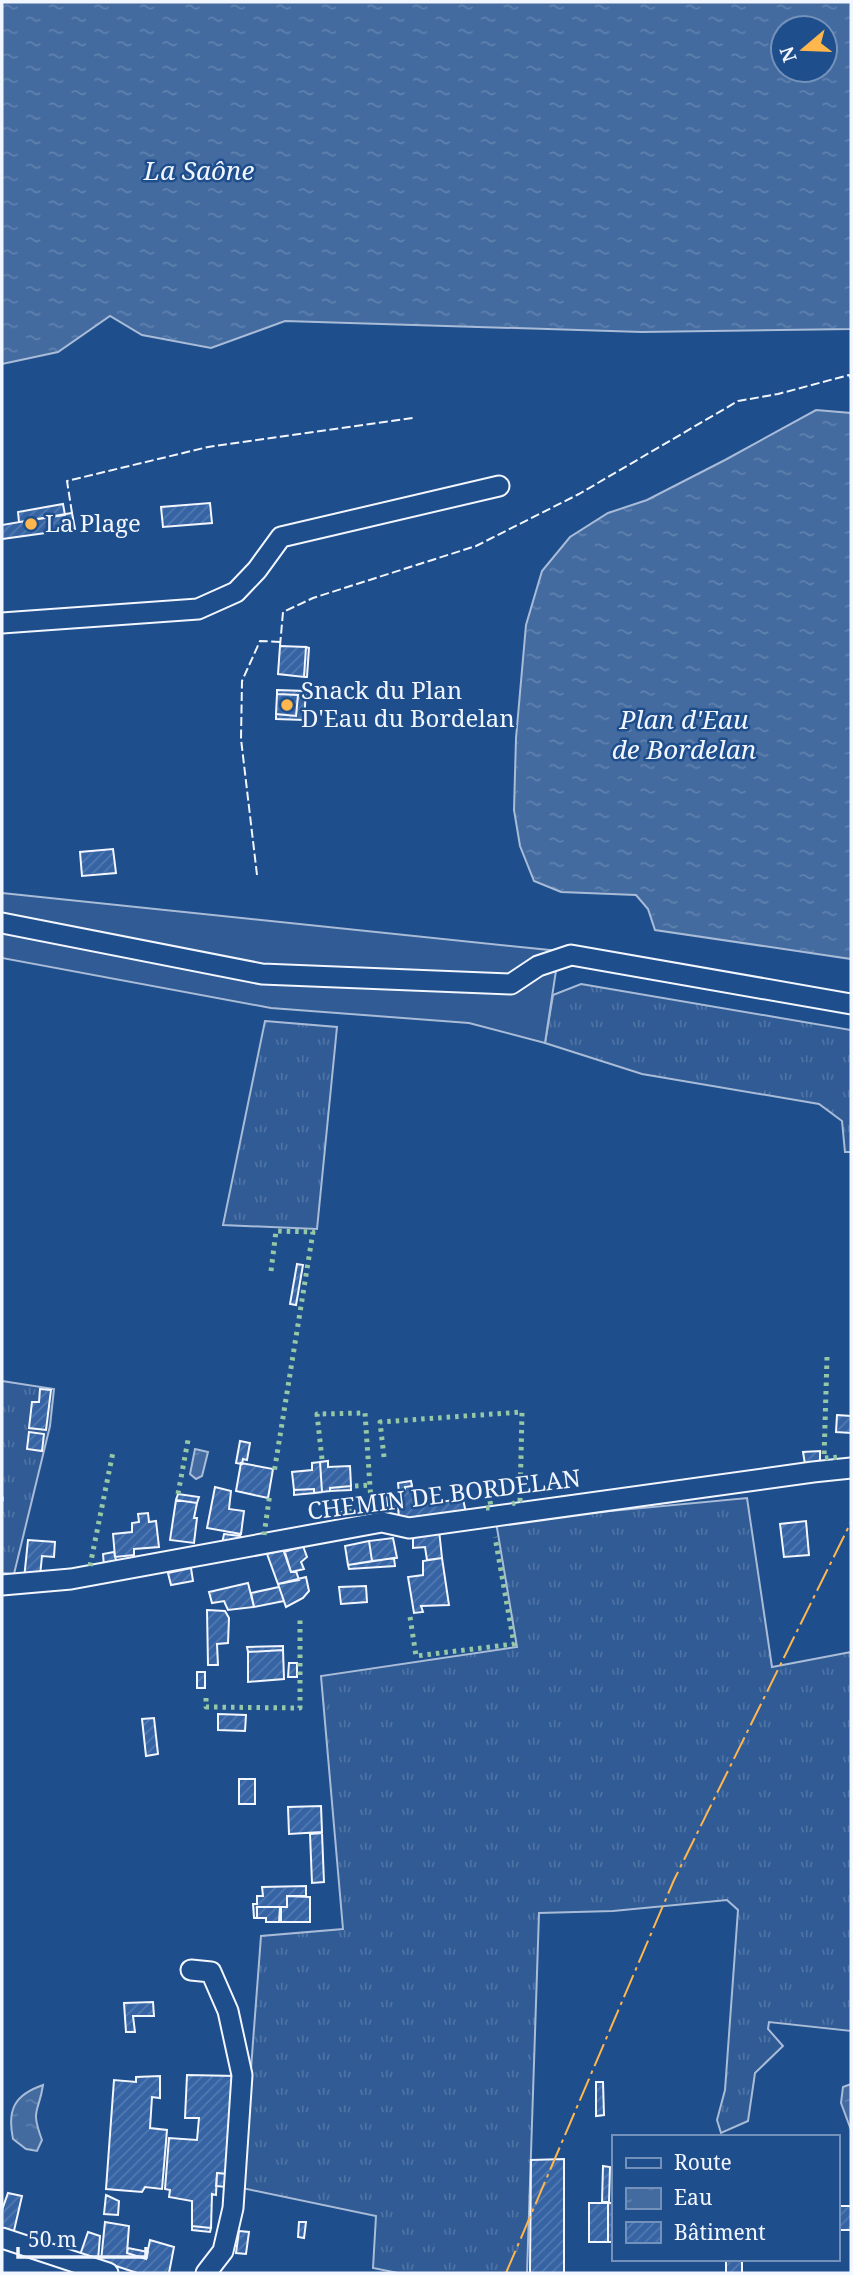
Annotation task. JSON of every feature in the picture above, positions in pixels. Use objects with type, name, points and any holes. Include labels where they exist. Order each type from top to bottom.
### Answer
[{"type":"street","points":[[2,623],[198,609],[236,592],[257,570],[281,537],[499,486]]},
{"type":"street","points":[[2,923],[262,974],[511,984],[538,966],[571,955],[851,1004]]},
{"type":"street","name":"CHEMIN DE BORDELAN","points":[[2,1585],[71,1579],[382,1522],[409,1528],[851,1468]]},
{"type":"street","points":[[191,1970],[211,1972],[228,2011],[242,2075],[233,2208],[223,2251],[206,2273]]},
{"type":"street","points":[[2,2238],[108,2273]]},
{"type":"green space","points":[[581,984],[851,1030],[851,1152],[845,1152],[842,1121],[819,1104],[642,1074],[545,1043],[553,995]]},
{"type":"green space","points":[[265,1021],[337,1027],[317,1229],[223,1225]]},
{"type":"green space","points":[[2,1381],[54,1389],[50,1426],[14,1574],[2,1573]]},
{"type":"green space","points":[[747,1498],[772,1667],[851,1652],[851,2031],[769,2022],[768,2029],[783,2046],[755,2073],[748,2121],[721,2133],[717,2120],[725,2090],[738,1910],[727,1900],[613,1911],[539,1913],[527,2273],[398,2273],[373,2268],[376,2216],[242,2188],[261,1936],[343,1929],[321,1676],[517,1647],[496,1522]]},
{"type":"shaded area","points":[[2,893],[559,951],[545,1043],[469,1023],[271,1008],[2,958]]},
{"type":"water","name":"La Saône","points":[[2,2],[851,2],[851,329],[642,332],[285,321],[211,348],[142,335],[110,316],[58,352],[2,364]]},
{"type":"water","name":"Plan d'Eau de Bordelan","points":[[816,410],[851,413],[851,959],[655,930],[648,909],[636,895],[561,892],[534,881],[520,846],[514,810],[516,738],[526,625],[542,571],[570,537],[608,513],[647,500]]},
{"type":"water","points":[[195,1449],[208,1452],[202,1476],[196,1479],[190,1474]]},
{"type":"water","points":[[851,2084],[851,2130],[841,2103],[843,2087]]},
{"type":"water","points":[[43,2085],[36,2111],[42,2140],[37,2151],[26,2149],[13,2139],[11,2120],[19,2099]]},
{"type":"building","points":[[210,503],[212,523],[163,527],[161,507]]},
{"type":"building","points":[[63,504],[65,515],[19,522],[18,512]]},
{"type":"building","points":[[72,513],[75,529],[2,539],[2,525]]},
{"type":"building","points":[[280,646],[306,647],[304,677],[278,674]]},
{"type":"building","points":[[306,647],[309,648],[307,677],[304,677]]},
{"type":"building","points":[[277,690],[306,691],[304,720],[276,719],[276,714],[296,716],[298,695],[277,694]]},
{"type":"building","points":[[277,694],[298,695],[296,716],[276,714]]},
{"type":"building","points":[[113,849],[116,873],[82,876],[80,852]]},
{"type":"building","points":[[297,1264],[303,1265],[296,1305],[290,1304]]},
{"type":"building","points":[[40,1389],[51,1390],[46,1430],[29,1428],[32,1402],[39,1402]]},
{"type":"building","points":[[837,1415],[851,1416],[851,1433],[836,1432]]},
{"type":"building","points":[[29,1432],[44,1434],[42,1451],[27,1449]]},
{"type":"building","points":[[240,1441],[250,1443],[247,1460],[243,1459],[242,1464],[236,1463]]},
{"type":"building","points":[[820,1451],[820,1464],[805,1464],[803,1452]]},
{"type":"building","points":[[328,1461],[328,1467],[350,1466],[351,1486],[330,1488],[330,1491],[322,1492],[320,1462]]},
{"type":"building","points":[[320,1462],[322,1492],[314,1493],[314,1489],[294,1490],[292,1472],[312,1470],[312,1463]]},
{"type":"building","points":[[241,1463],[273,1469],[268,1498],[236,1491]]},
{"type":"building","points":[[411,1481],[412,1486],[405,1487],[405,1492],[399,1493],[398,1483]]},
{"type":"building","points":[[351,1486],[351,1490],[330,1491],[330,1488]]},
{"type":"building","points":[[412,1486],[414,1505],[463,1499],[466,1513],[412,1523],[399,1518],[398,1507],[388,1508],[387,1495],[405,1492],[405,1487]]},
{"type":"building","points":[[215,1487],[231,1491],[229,1509],[244,1511],[241,1534],[207,1528]]},
{"type":"building","points":[[314,1489],[314,1493],[294,1495],[294,1490]]},
{"type":"building","points":[[178,1494],[199,1497],[197,1503],[176,1500]]},
{"type":"building","points":[[176,1500],[197,1503],[194,1543],[170,1540]]},
{"type":"building","points":[[148,1513],[149,1522],[156,1521],[159,1547],[134,1549],[134,1555],[115,1557],[113,1534],[132,1532],[132,1523],[139,1522],[138,1514]]},
{"type":"building","points":[[806,1521],[809,1555],[784,1557],[780,1524]]},
{"type":"building","points":[[439,1530],[442,1558],[427,1560],[425,1547],[413,1548],[413,1535]]},
{"type":"building","points":[[224,1534],[240,1536],[241,1541],[222,1544]]},
{"type":"building","points":[[393,1538],[397,1558],[372,1561],[369,1541]]},
{"type":"building","points":[[28,1540],[55,1542],[54,1557],[42,1556],[40,1576],[24,1579]]},
{"type":"building","points":[[369,1541],[372,1561],[348,1565],[345,1546]]},
{"type":"building","points":[[303,1546],[307,1557],[301,1562],[304,1569],[291,1572],[284,1552]]},
{"type":"building","points":[[284,1549],[291,1572],[296,1571],[299,1580],[278,1584],[267,1554]]},
{"type":"building","points":[[114,1552],[117,1564],[104,1566],[103,1554]]},
{"type":"building","points":[[394,1558],[395,1566],[349,1569],[348,1565]]},
{"type":"building","points":[[442,1558],[449,1605],[421,1606],[423,1612],[414,1613],[408,1577],[423,1575],[423,1561]]},
{"type":"building","points":[[191,1568],[193,1581],[171,1585],[168,1573]]},
{"type":"building","points":[[306,1577],[309,1591],[303,1598],[286,1607],[278,1584]]},
{"type":"building","points":[[248,1583],[254,1607],[228,1610],[224,1601],[212,1603],[209,1592]]},
{"type":"building","points":[[366,1586],[367,1602],[341,1604],[339,1587]]},
{"type":"building","points":[[279,1587],[284,1601],[254,1607],[251,1593]]},
{"type":"building","points":[[207,1610],[225,1611],[229,1618],[228,1643],[217,1644],[218,1665],[208,1665]]},
{"type":"building","points":[[283,1646],[283,1650],[248,1652],[247,1647]]},
{"type":"building","points":[[283,1650],[284,1679],[248,1682],[248,1652]]},
{"type":"building","points":[[289,1663],[297,1663],[297,1677],[288,1677]]},
{"type":"building","points":[[197,1672],[205,1672],[205,1688],[197,1688]]},
{"type":"building","points":[[218,1714],[246,1715],[245,1731],[218,1730]]},
{"type":"building","points":[[154,1718],[158,1754],[146,1756],[142,1719]]},
{"type":"building","points":[[239,1779],[255,1779],[255,1804],[239,1804]]},
{"type":"building","points":[[321,1806],[322,1832],[289,1834],[288,1807]]},
{"type":"building","points":[[322,1833],[324,1882],[312,1883],[310,1834]]},
{"type":"building","points":[[306,1886],[306,1896],[287,1896],[287,1907],[257,1907],[257,1918],[254,1918],[253,1904],[257,1904],[257,1896],[263,1896],[262,1887]]},
{"type":"building","points":[[287,1896],[310,1897],[310,1922],[281,1922],[281,1907],[287,1907]]},
{"type":"building","points":[[257,1907],[280,1907],[279,1922],[266,1922],[266,1918],[257,1918]]},
{"type":"building","points":[[153,2002],[154,2016],[133,2016],[135,2032],[126,2032],[124,2003]]},
{"type":"building","points":[[187,2075],[237,2076],[232,2174],[217,2173],[216,2195],[212,2194],[211,2228],[192,2226],[192,2201],[169,2197],[170,2190],[165,2189],[169,2138],[197,2140],[199,2118],[185,2118]]},
{"type":"building","points":[[160,2076],[160,2098],[152,2097],[150,2128],[167,2130],[162,2189],[145,2187],[142,2192],[106,2189],[114,2080],[136,2082],[136,2077]]},
{"type":"building","points":[[596,2082],[603,2082],[604,2115],[596,2116]]},
{"type":"building","points":[[564,2159],[564,2273],[530,2273],[531,2160]]},
{"type":"building","points":[[603,2166],[610,2167],[609,2202],[602,2202]]},
{"type":"building","points":[[217,2173],[228,2174],[227,2187],[216,2186]]},
{"type":"building","points":[[8,2193],[22,2196],[13,2235],[2,2232],[2,2210]]},
{"type":"building","points":[[106,2195],[119,2201],[118,2215],[104,2214]]},
{"type":"building","points":[[589,2203],[608,2203],[608,2242],[589,2242]]},
{"type":"building","points":[[608,2203],[612,2203],[612,2242],[608,2242]]},
{"type":"building","points":[[839,2206],[851,2206],[851,2230],[839,2230]]},
{"type":"building","points":[[105,2222],[129,2226],[127,2253],[146,2259],[150,2240],[174,2247],[169,2273],[137,2273],[101,2261]]},
{"type":"building","points":[[299,2222],[306,2222],[304,2238],[298,2237]]},
{"type":"building","points":[[192,2226],[211,2228],[210,2232],[192,2230]]},
{"type":"building","points":[[239,2231],[249,2232],[246,2254],[236,2253]]},
{"type":"building","points":[[88,2232],[100,2236],[98,2260],[80,2255]]},
{"type":"building","points":[[128,2248],[148,2252],[146,2259],[127,2253]]},
{"type":"building","points":[[726,2261],[742,2261],[742,2273],[726,2273]]},
{"type":"hedge","points":[[271,1271],[276,1231],[313,1232],[274,1473]]},
{"type":"hedge","points":[[827,1357],[824,1458],[840,1457]]},
{"type":"hedge","points":[[384,1457],[380,1422],[522,1412],[520,1501],[512,1504]]},
{"type":"hedge","points":[[322,1459],[317,1414],[365,1413],[371,1501],[368,1506],[337,1515]]},
{"type":"hedge","points":[[178,1494],[188,1440]]},
{"type":"hedge","points":[[90,1566],[113,1452]]},
{"type":"hedge","points":[[486,1508],[491,1508],[488,1486],[499,1484]]},
{"type":"hedge","points":[[355,1486],[370,1485]]},
{"type":"hedge","points":[[264,1535],[270,1493]]},
{"type":"hedge","points":[[410,1617],[416,1656],[514,1644],[495,1537]]},
{"type":"hedge","points":[[206,1698],[206,1707],[300,1708],[300,1620]]},
{"type":"fence","points":[[280,646],[283,612],[313,598],[476,546],[579,494],[738,401],[778,394],[849,375],[851,379]]},
{"type":"fence","points":[[72,513],[67,481],[208,447],[413,418]]},
{"type":"fence","points":[[257,875],[241,739],[242,681],[260,641],[281,642]]},
{"type":"power","points":[[506,2273],[674,1880],[851,1522]]},
{"type":"place","name":"La Plage","points":[[31,524]]},
{"type":"place","name":"Snack du Plan D'Eau du Bordelan","points":[[287,705]]}]
